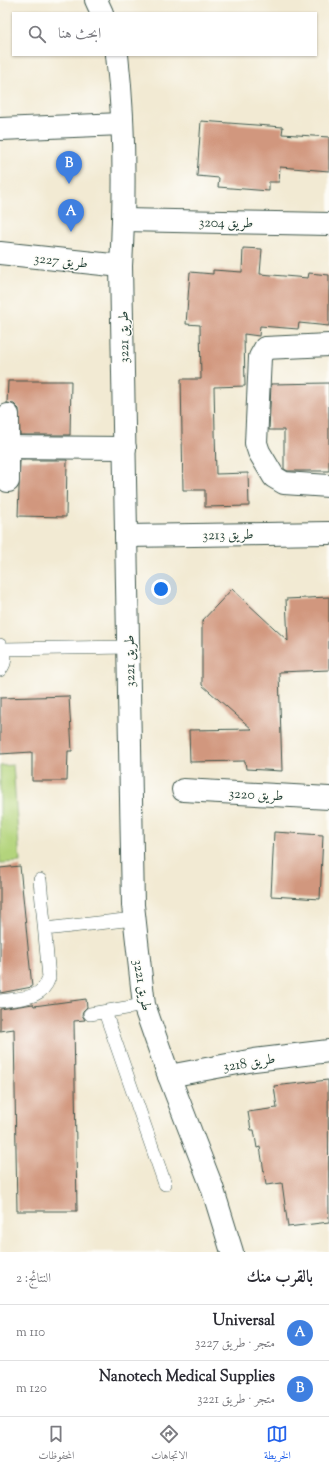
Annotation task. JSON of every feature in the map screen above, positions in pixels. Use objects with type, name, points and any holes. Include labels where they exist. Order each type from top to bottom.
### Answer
[{"type":"street","points":[[96,0],[102,12]]},
{"type":"street","points":[[114,0],[114,12]]},
{"type":"street","name":"طريق 3221","points":[[117,56],[121,93],[124,220],[122,266],[134,919],[144,1005],[169,1076],[212,1187],[232,1252]]},
{"type":"street","points":[[0,129],[122,124]]},
{"type":"street","name":"طريق 3204","points":[[124,220],[329,224]]},
{"type":"street","name":"طريق 3227","points":[[0,254],[122,266]]},
{"type":"street","points":[[329,345],[265,348],[262,352],[260,357],[256,443],[274,477],[284,483],[329,486]]},
{"type":"street","points":[[8,415],[4,447],[8,481]]},
{"type":"street","points":[[4,447],[125,448]]},
{"type":"street","name":"طريق 3213","points":[[126,536],[329,533]]},
{"type":"street","name":"طريق 3220","points":[[183,790],[329,798]]},
{"type":"street","name":"طريق 3218","points":[[169,1076],[254,1060],[329,1051]]},
{"type":"lane","points":[[0,670],[5,662],[1,647],[130,647]]},
{"type":"lane","points":[[0,1001],[38,994],[43,990],[49,978],[40,880]]},
{"type":"lane","points":[[45,929],[134,919]]},
{"type":"lane","points":[[90,1014],[144,1005]]},
{"type":"lane","points":[[105,1012],[165,1184]]},
{"type":"green space","points":[[13,765],[20,862],[0,863],[0,766]]},
{"type":"building","points":[[201,121],[283,127],[282,134],[329,137],[329,171],[280,167],[279,182],[269,182],[269,191],[218,187],[219,178],[197,176]]},
{"type":"building","points":[[243,248],[262,249],[260,274],[308,278],[309,273],[329,275],[329,326],[299,323],[298,329],[260,326],[259,336],[244,334],[245,386],[214,387],[216,474],[248,473],[249,506],[205,507],[205,490],[183,490],[181,379],[201,379],[200,325],[186,324],[190,272],[213,274],[213,270],[242,272]]},
{"type":"building","points":[[8,381],[71,381],[70,435],[20,435],[19,409],[14,404],[7,403]]},
{"type":"building","points":[[329,383],[329,471],[288,471],[284,469],[284,430],[269,430],[271,384]]},
{"type":"building","points":[[20,460],[67,460],[66,517],[18,516]]},
{"type":"building","points":[[232,589],[288,641],[286,599],[329,597],[329,670],[279,672],[282,771],[246,769],[245,761],[190,762],[189,730],[252,729],[202,685],[202,621]]},
{"type":"building","points":[[69,696],[72,751],[68,751],[67,781],[32,781],[32,752],[0,754],[0,698]]},
{"type":"building","points":[[274,832],[323,835],[320,899],[271,896]]},
{"type":"building","points":[[20,866],[32,987],[0,993],[0,868]]},
{"type":"building","points":[[86,999],[87,1007],[83,1011],[82,1015],[85,1020],[74,1021],[77,1211],[17,1211],[14,1029],[0,1031],[0,1009]]},
{"type":"building","points":[[328,1080],[329,1222],[288,1227],[282,1183],[266,1185],[260,1147],[257,1148],[254,1130],[251,1130],[248,1112],[277,1108],[274,1086]]},
{"type":"place","name":"Nanotech Medical Supplies","points":[[69,184]]},
{"type":"place","name":"Universal","points":[[71,232]]}]
